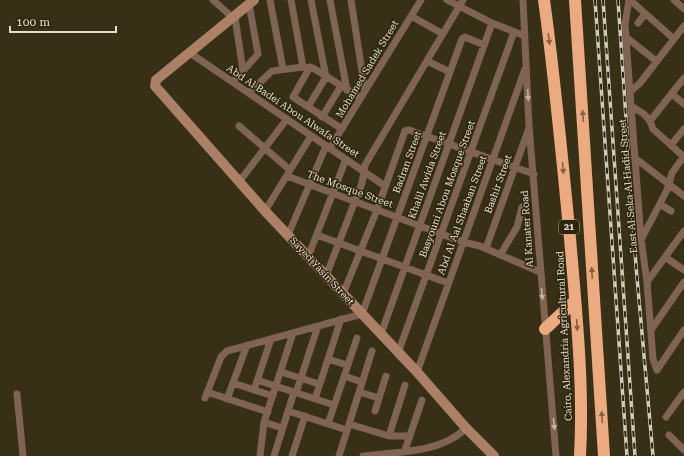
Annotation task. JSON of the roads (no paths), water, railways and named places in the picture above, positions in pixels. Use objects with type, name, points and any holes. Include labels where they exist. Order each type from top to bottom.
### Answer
[{"type":"highway","name":"Cairo, Alexandria Agricultural Road","points":[[544,0],[555,74],[575,301],[581,406],[580,456]]},
{"type":"highway","name":"21","points":[[575,0],[604,456]]},
{"type":"highway","points":[[545,329],[575,301]]},
{"type":"street","points":[[213,0],[234,18],[243,71]]},
{"type":"street","points":[[270,0],[282,69]]},
{"type":"street","points":[[291,0],[307,67],[293,94],[294,99],[342,129]]},
{"type":"street","points":[[308,107],[326,77],[311,0]]},
{"type":"street","points":[[322,117],[344,88],[330,0]]},
{"type":"street","points":[[351,0],[365,90]]},
{"type":"street","points":[[447,0],[492,23],[525,36]]},
{"type":"street","points":[[326,276],[362,182],[365,165],[463,0]]},
{"type":"street","name":"Al Kanater Road","points":[[523,0],[529,126],[556,456]]},
{"type":"street","points":[[630,0],[674,39]]},
{"type":"street","name":"East Al Seka Al Hadid Street","points":[[630,0],[626,17],[626,37],[631,106],[641,239],[647,282],[654,360],[657,370],[684,330]]},
{"type":"street","points":[[674,0],[684,9]]},
{"type":"street","name":"Mohamed Sadek Street","points":[[288,235],[309,185],[328,147],[342,129],[419,1]]},
{"type":"street","points":[[190,53],[252,2]]},
{"type":"street","points":[[233,82],[258,54],[252,2]]},
{"type":"street","points":[[638,23],[645,14]]},
{"type":"street","points":[[411,16],[443,34]]},
{"type":"street","name":"Khalil Awida Street","points":[[381,334],[492,23]]},
{"type":"street","points":[[630,92],[640,83],[684,26]]},
{"type":"street","name":"Basyouni Abou Mosque Street","points":[[398,353],[514,32]]},
{"type":"street","name":"Badran Street","points":[[362,314],[463,38],[465,37],[484,45]]},
{"type":"street","points":[[626,37],[656,61]]},
{"type":"street","name":"Abd Al Badei Abou Alwafa Street","points":[[190,53],[385,186]]},
{"type":"street","name":"Sayed Yasin Street","points":[[190,53],[154,83],[265,211],[417,372],[466,428],[494,456]]},
{"type":"street","points":[[427,61],[450,72]]},
{"type":"street","name":"Abd Al Aal Shaaban Street","points":[[417,372],[526,65]]},
{"type":"street","points":[[249,93],[272,71],[307,67],[361,98]]},
{"type":"street","points":[[650,121],[684,78]]},
{"type":"street","points":[[672,94],[684,104]]},
{"type":"street","points":[[631,106],[644,114],[650,121],[653,129],[684,156],[672,173],[660,204],[641,239]]},
{"type":"street","points":[[239,182],[287,119]]},
{"type":"street","name":"The Mosque Street","points":[[239,126],[264,148],[288,173],[309,185],[463,242],[486,248],[540,272]]},
{"type":"street","name":"Bashir Street","points":[[486,248],[529,126]]},
{"type":"street","points":[[671,145],[684,128]]},
{"type":"street","points":[[343,294],[377,210],[405,131],[409,130],[534,174]]},
{"type":"street","points":[[265,211],[311,136]]},
{"type":"street","points":[[635,158],[684,196]]},
{"type":"street","points":[[308,257],[346,159]]},
{"type":"street","points":[[660,204],[671,210]]},
{"type":"street","points":[[500,255],[517,228],[522,207]]},
{"type":"street","points":[[647,282],[684,231]]},
{"type":"street","points":[[317,235],[448,284]]},
{"type":"street","points":[[665,257],[684,270]]},
{"type":"street","points":[[651,330],[684,282]]},
{"type":"street","points":[[268,412],[227,399],[206,395],[224,353],[293,332],[362,314]]},
{"type":"street","points":[[315,399],[341,319]]},
{"type":"street","points":[[274,456],[282,428],[301,378],[318,326]]},
{"type":"street","points":[[260,456],[264,422],[293,332]]},
{"type":"street","points":[[328,424],[357,338]]},
{"type":"street","points":[[254,390],[271,339]]},
{"type":"street","points":[[227,399],[247,345]]},
{"type":"street","points":[[339,456],[372,351]]},
{"type":"street","points":[[328,359],[347,366]]},
{"type":"street","points":[[281,372],[320,384]]},
{"type":"street","points":[[344,376],[362,382]]},
{"type":"street","points":[[375,411],[386,376]]},
{"type":"street","points":[[257,380],[334,405]]},
{"type":"street","points":[[233,383],[273,396]]},
{"type":"street","points":[[389,436],[405,386]]},
{"type":"street","points":[[359,392],[379,398]]},
{"type":"street","points":[[666,417],[684,392]]},
{"type":"street","points":[[17,394],[23,456]]},
{"type":"street","points":[[405,450],[422,400]]},
{"type":"street","points":[[288,411],[328,424],[389,436],[410,436]]},
{"type":"street","points":[[292,456],[305,416]]},
{"type":"street","points":[[264,422],[282,428]]},
{"type":"street","points":[[363,456],[444,444],[452,440],[466,428]]},
{"type":"street","points":[[669,435],[684,450]]},
{"type":"railway","points":[[595,0],[627,456]]},
{"type":"railway","points":[[603,0],[635,456]]},
{"type":"railway","points":[[618,0],[636,266],[653,456]]}]
